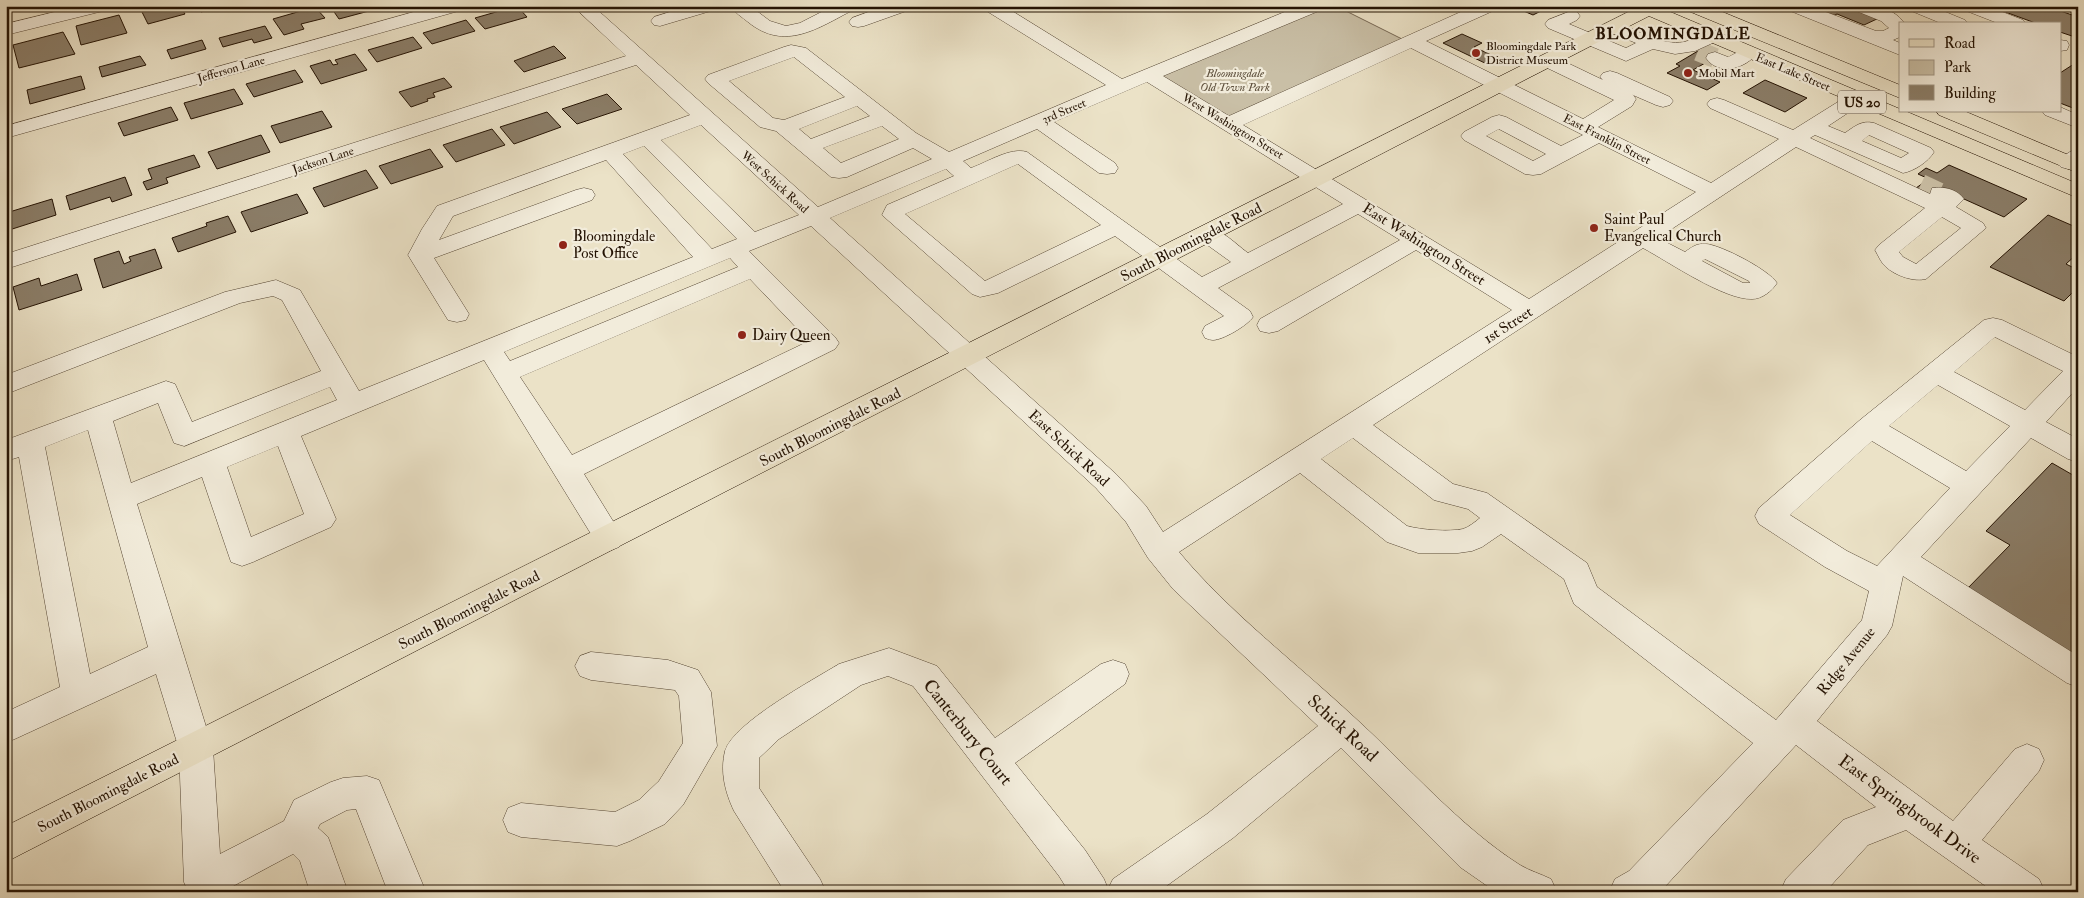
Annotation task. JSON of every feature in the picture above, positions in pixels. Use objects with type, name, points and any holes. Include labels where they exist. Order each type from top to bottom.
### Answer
[{"type":"main road","name":"East Lake Street","points":[[1692,6],[1899,92]]},
{"type":"main road","name":"East Lake Street","points":[[1647,7],[1704,48],[1748,53],[2078,192]]},
{"type":"main road","name":"South Bloomingdale Road","points":[[6,845],[1500,86],[1614,27],[1647,7]]},
{"type":"main road","points":[[1949,112],[2074,162]]},
{"type":"street","points":[[6,30],[101,6]]},
{"type":"street","name":"Jefferson Lane","points":[[6,132],[456,6]]},
{"type":"street","name":"West Schick Road","points":[[582,6],[969,357]]},
{"type":"street","points":[[660,21],[708,6]]},
{"type":"street","points":[[739,6],[765,26],[779,30],[795,31],[808,27],[847,6]]},
{"type":"street","points":[[858,22],[903,6]]},
{"type":"street","points":[[991,6],[1121,86]]},
{"type":"street","name":"3rd Street","points":[[121,499],[708,259],[814,218],[1121,86],[1315,6]]},
{"type":"street","points":[[1228,124],[1489,6]]},
{"type":"street","points":[[1794,6],[1899,50]]},
{"type":"street","points":[[1860,6],[1897,23],[1899,29],[1885,37],[1866,36]]},
{"type":"street","points":[[1915,6],[1956,22]]},
{"type":"street","points":[[1960,22],[1974,8],[2012,22]]},
{"type":"street","points":[[1571,16],[1554,24],[1626,56],[1651,43]]},
{"type":"street","points":[[1614,27],[1651,43],[1668,48],[1704,48]]},
{"type":"street","name":"East Franklin Street","points":[[1411,41],[1713,192]]},
{"type":"street","points":[[914,140],[839,172],[784,127],[766,123],[715,79],[791,51],[799,52],[884,118],[914,140],[948,160],[969,177]]},
{"type":"street","name":"Jackson Lane","points":[[6,262],[639,58]]},
{"type":"street","points":[[1554,58],[1663,101],[1595,133],[1562,154]]},
{"type":"street","points":[[1554,58],[1626,99],[1595,133]]},
{"type":"street","name":"West Washington Street","points":[[1148,75],[1318,178]]},
{"type":"street","points":[[784,127],[859,99]]},
{"type":"street","name":"1st Street","points":[[1159,550],[1856,99]]},
{"type":"street","points":[[1717,104],[1805,133],[1847,142],[1893,173]]},
{"type":"street","points":[[2054,112],[2078,122]]},
{"type":"street","points":[[420,255],[432,228],[445,211],[704,118]]},
{"type":"street","points":[[808,147],[884,118]]},
{"type":"street","points":[[1039,121],[1107,168]]},
{"type":"street","points":[[1805,133],[1893,173],[1933,195]]},
{"type":"street","points":[[567,470],[826,343],[754,269],[743,245],[648,138]]},
{"type":"street","points":[[609,152],[708,259]]},
{"type":"street","points":[[1116,226],[990,288],[980,289],[893,215],[895,210],[1020,156],[1241,317],[1214,332]]},
{"type":"street","name":"East Washington Street","points":[[1318,178],[1530,310]]},
{"type":"street","points":[[420,255],[584,195]]},
{"type":"street","points":[[1208,284],[1360,204]]},
{"type":"street","points":[[1207,234],[1247,263]]},
{"type":"street","points":[[1642,238],[1687,262]]},
{"type":"street","points":[[1269,324],[1418,240]]},
{"type":"street","points":[[420,255],[457,314]]},
{"type":"street","points":[[505,373],[754,269]]},
{"type":"street","points":[[6,385],[234,298],[276,288],[291,295],[353,404]]},
{"type":"street","points":[[2078,370],[1994,326],[1870,428],[1769,516],[1836,559],[1893,572],[2078,673]]},
{"type":"street","points":[[489,348],[609,539]]},
{"type":"street","name":"East Schick Road","points":[[969,357],[1106,481],[1136,514],[1159,550]]},
{"type":"street","name":"Ridge Avenue","points":[[1628,892],[1642,884],[1786,733],[1876,626],[1893,572],[1969,486],[2078,370]]},
{"type":"street","points":[[1936,373],[2078,452]]},
{"type":"street","points":[[78,694],[18,447],[166,390],[184,436],[336,375]]},
{"type":"street","points":[[98,416],[166,654],[196,749],[198,889],[297,833],[307,812],[343,794],[367,792],[407,892]]},
{"type":"street","name":"East Springbrook Drive","points":[[1354,424],[1444,492],[1477,500],[1576,572],[1585,594],[1786,733],[1957,843],[2026,892]]},
{"type":"street","points":[[1870,428],[1969,486]]},
{"type":"street","points":[[211,462],[242,554],[322,519],[286,432]]},
{"type":"street","points":[[1301,458],[1397,534],[1418,541],[1472,539],[1502,518]]},
{"type":"street","name":"Schick Road","points":[[1159,550],[1184,580],[1342,727],[1473,854],[1509,879],[1538,892]]},
{"type":"street","points":[[6,728],[166,654]]},
{"type":"street","name":"Canterbury Court","points":[[742,752],[767,728],[851,674],[889,662],[925,676],[1072,863],[1091,892]]},
{"type":"street","points":[[521,820],[617,829],[652,812],[671,793],[700,746],[695,692],[686,680],[668,674],[591,666]]},
{"type":"street","points":[[991,760],[1113,674]]},
{"type":"street","points":[[1126,892],[1220,826],[1342,727]]},
{"type":"street","points":[[700,746],[742,752],[741,787],[746,799],[807,892]]},
{"type":"street","points":[[1957,843],[2028,760]]},
{"type":"street","points":[[1799,892],[1856,832],[1910,812]]},
{"type":"street","points":[[297,833],[315,850],[330,892]]},
{"type":"green space","name":"Bloomingdale Old Town Park","points":[[1320,6],[1336,6],[1406,41],[1230,120],[1155,75]]},
{"type":"building","points":[[163,6],[180,6],[185,14],[148,24],[142,12]]},
{"type":"building","points":[[199,6],[223,6],[201,12]]},
{"type":"building","points":[[330,6],[384,6],[384,7],[339,19]]},
{"type":"building","points":[[517,6],[527,17],[485,29],[475,18]]},
{"type":"building","points":[[1512,6],[1551,6],[1533,15]]},
{"type":"building","points":[[1809,6],[1845,6],[1879,18],[1864,25],[1837,14],[1833,16]]},
{"type":"building","points":[[1989,6],[2046,6],[2078,17],[2078,38],[2062,33],[2062,22],[2033,22]]},
{"type":"building","points":[[315,7],[325,18],[301,24],[304,29],[284,35],[273,19]]},
{"type":"building","points":[[119,15],[127,33],[81,45],[76,26]]},
{"type":"building","points":[[466,20],[475,31],[432,44],[423,33]]},
{"type":"building","points":[[265,26],[272,38],[254,43],[252,39],[223,47],[219,38]]},
{"type":"building","points":[[63,32],[75,54],[19,68],[13,45]]},
{"type":"building","name":"Bloomingdale Park District Museum","points":[[1462,34],[1482,43],[1474,47],[1500,59],[1489,65],[1443,43]]},
{"type":"building","points":[[413,37],[422,48],[377,62],[368,50]]},
{"type":"building","points":[[202,40],[206,49],[171,59],[167,50]]},
{"type":"building","points":[[554,46],[566,58],[524,72],[514,61]]},
{"type":"building","points":[[1703,48],[1719,55],[1693,70],[1720,82],[1707,90],[1667,73],[1680,66],[1676,64]]},
{"type":"building","points":[[355,54],[367,70],[321,84],[310,66],[330,60],[333,65],[338,64],[335,60]]},
{"type":"building","points":[[140,56],[146,65],[102,77],[99,67]]},
{"type":"building","points":[[2078,62],[2078,110],[2062,104],[2062,72]]},
{"type":"building","points":[[295,70],[303,82],[254,97],[246,84]]},
{"type":"building","points":[[81,76],[85,89],[30,104],[27,90]]},
{"type":"building","points":[[444,78],[452,87],[433,93],[435,97],[411,107],[399,92]]},
{"type":"building","points":[[1765,80],[1807,98],[1785,112],[1743,93]]},
{"type":"building","points":[[234,89],[243,104],[191,119],[184,103]]},
{"type":"building","points":[[607,94],[622,109],[577,124],[562,109]]},
{"type":"building","points":[[171,107],[178,120],[124,136],[118,123]]},
{"type":"building","points":[[322,111],[332,127],[280,143],[271,126]]},
{"type":"building","points":[[547,112],[561,127],[514,144],[500,127]]},
{"type":"building","points":[[492,129],[505,145],[456,162],[443,145]]},
{"type":"building","points":[[261,135],[270,152],[217,169],[208,152]]},
{"type":"building","points":[[430,149],[443,167],[391,184],[379,166]]},
{"type":"building","points":[[194,155],[200,167],[166,178],[168,183],[147,190],[143,182],[152,179],[148,169]]},
{"type":"building","points":[[1949,165],[2027,199],[2004,217],[1944,190],[1934,197],[1916,188],[1929,179],[1918,174],[1926,168],[1937,173]]},
{"type":"building","points":[[366,170],[378,188],[324,207],[313,188]]},
{"type":"building","points":[[125,177],[132,195],[112,202],[110,197],[70,210],[66,196]]},
{"type":"building","points":[[297,194],[308,213],[251,232],[241,212]]},
{"type":"building","points":[[52,199],[56,215],[6,231],[6,213]]},
{"type":"building","points":[[2048,215],[2078,228],[2078,253],[2066,264],[2078,270],[2078,287],[2064,301],[1990,267]]},
{"type":"building","points":[[228,216],[236,232],[178,252],[172,238],[207,226],[206,223]]},
{"type":"building","points":[[155,249],[162,268],[103,288],[94,259],[119,251],[124,264],[131,261],[129,257]]},
{"type":"building","points":[[77,274],[82,290],[19,310],[13,287],[39,278],[41,286]]},
{"type":"building","points":[[2052,463],[2078,478],[2078,664],[1966,590],[2010,545],[1986,531]]},
{"type":"tunnel","points":[[1698,51],[1715,58]]},
{"type":"tunnel","points":[[1921,184],[1940,193]]},
{"type":"place","name":"Bloomingdale Park District Museum","points":[[1476,53]]},
{"type":"place","name":"Mobil Mart","points":[[1688,73]]},
{"type":"place","name":"Saint Paul Evangelical Church","points":[[1594,228]]},
{"type":"place","name":"Bloomingdale Post Office","points":[[563,245]]},
{"type":"place","name":"Dairy Queen","points":[[742,335]]},
{"type":"district","name":"BLOOMINGDALE","points":[[1673,33]]}]
